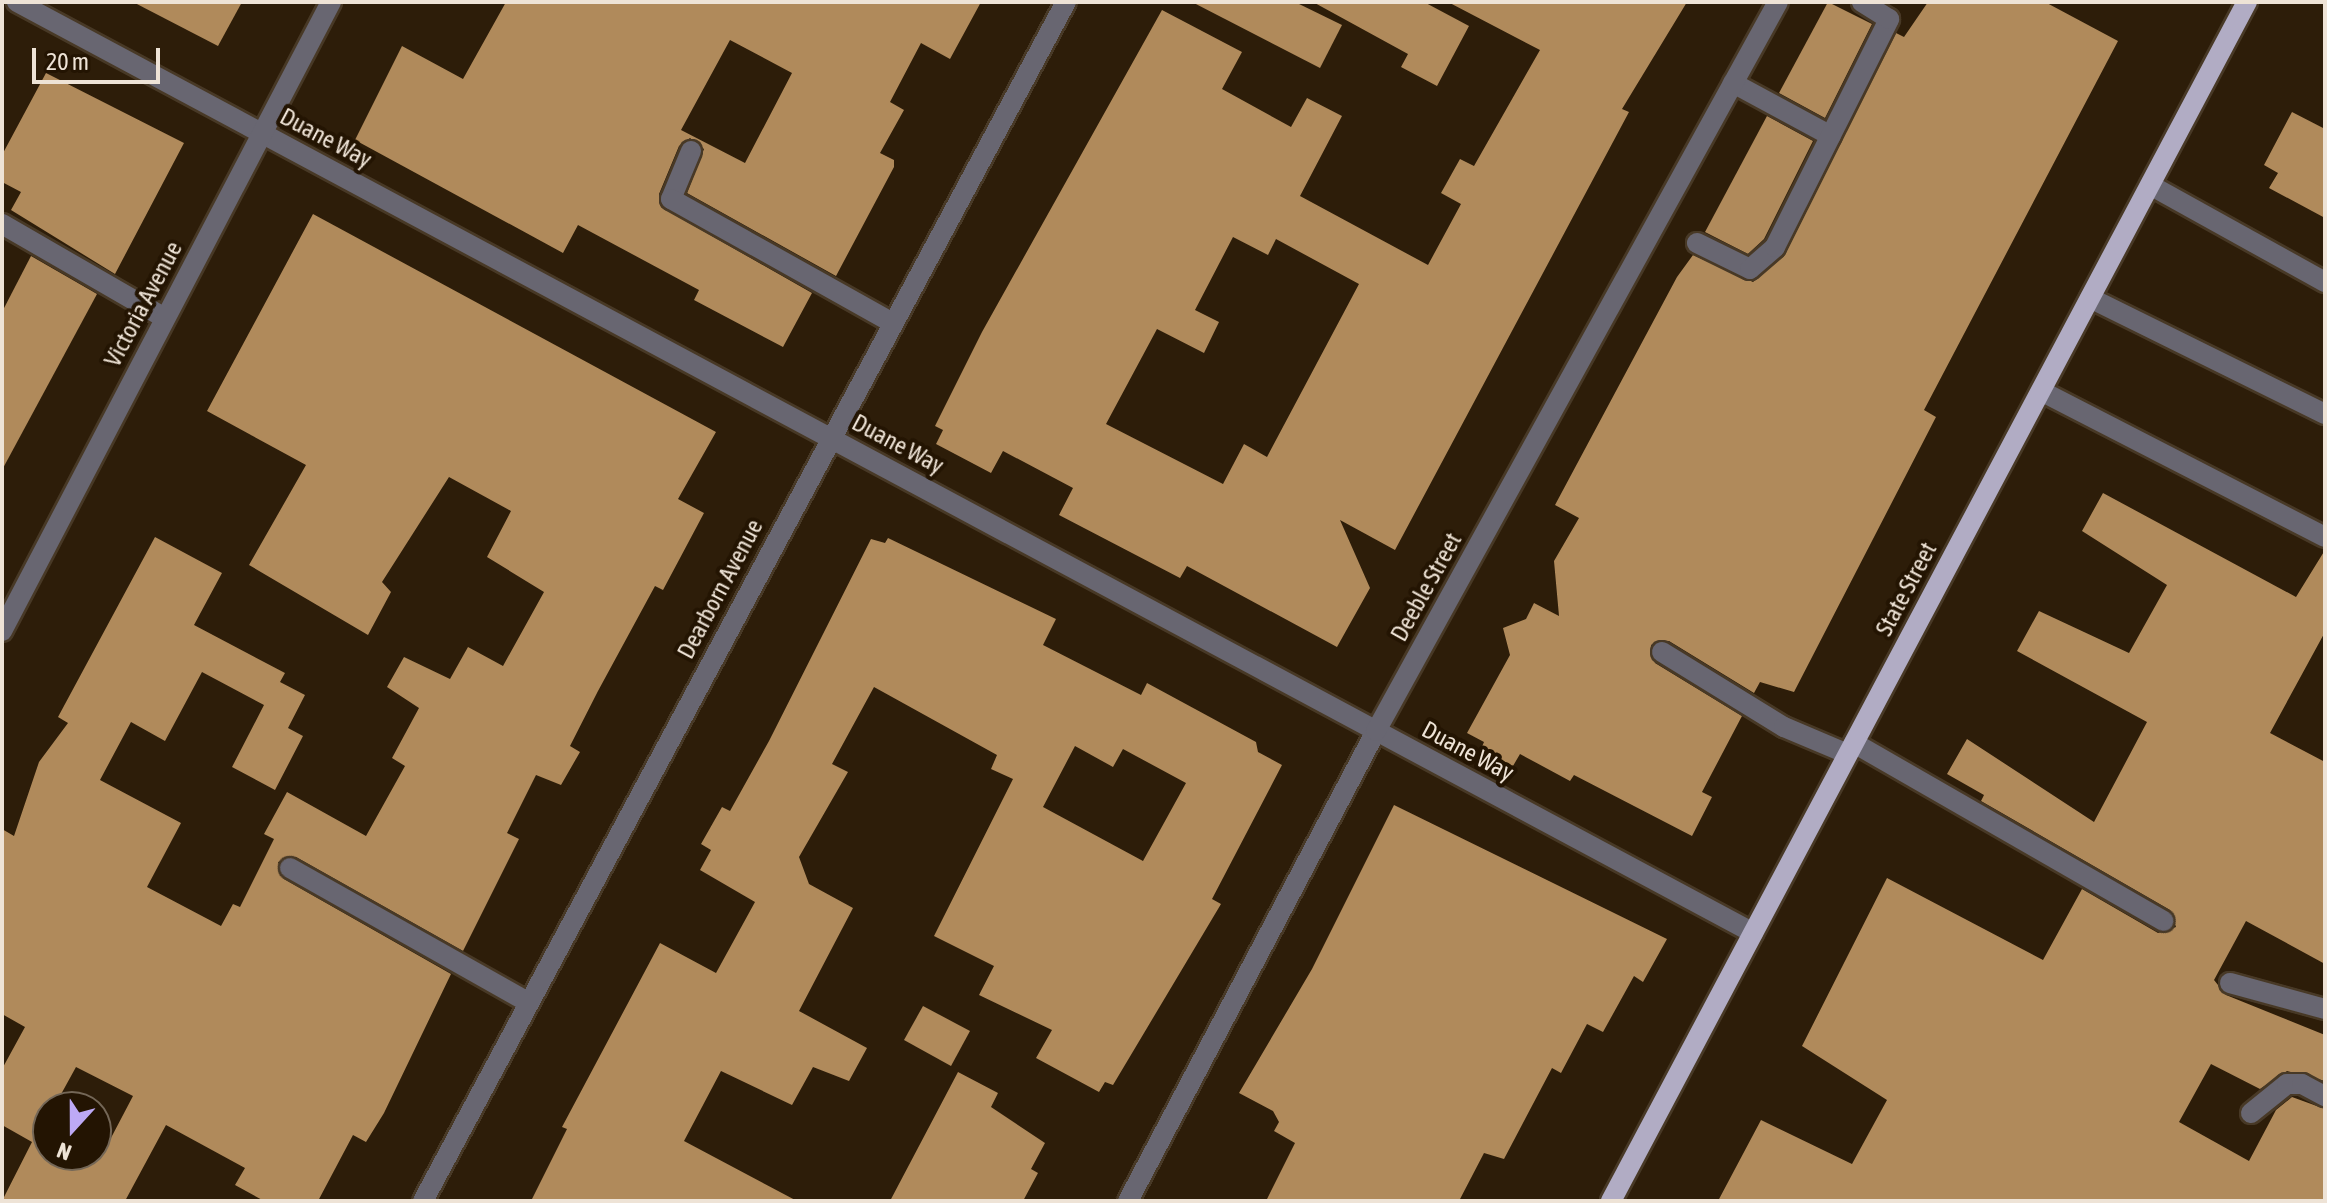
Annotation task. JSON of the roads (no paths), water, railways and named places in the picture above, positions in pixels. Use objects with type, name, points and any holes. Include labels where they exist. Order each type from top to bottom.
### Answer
[{"type":"main road","name":"State Street","points":[[1611,1201],[2247,2]]},
{"type":"street","name":"Duane Way","points":[[17,2],[1753,933]]},
{"type":"street","name":"Victoria Avenue","points":[[2,631],[331,2]]},
{"type":"street","name":"Deeble Street","points":[[1128,1201],[1376,731],[1778,2]]},
{"type":"street","points":[[1697,243],[1750,269],[1775,247],[1889,19],[1862,2]]},
{"type":"street","name":"Dearborn Avenue","points":[[423,1201],[893,323],[1057,5]]},
{"type":"street","points":[[1733,83],[1831,136]]},
{"type":"street","points":[[691,151],[671,199],[893,323]]},
{"type":"street","points":[[2150,185],[2325,282]]},
{"type":"street","points":[[2,224],[165,318]]},
{"type":"street","points":[[2090,298],[2325,414]]},
{"type":"street","points":[[2041,391],[2325,537]]},
{"type":"street","points":[[1662,652],[1784,727],[1851,748],[2164,921]]},
{"type":"street","points":[[290,868],[528,1002]]},
{"type":"street","points":[[2230,983],[2325,1009]]},
{"type":"street","points":[[2251,1113],[2287,1084],[2302,1084],[2325,1096]]}]
